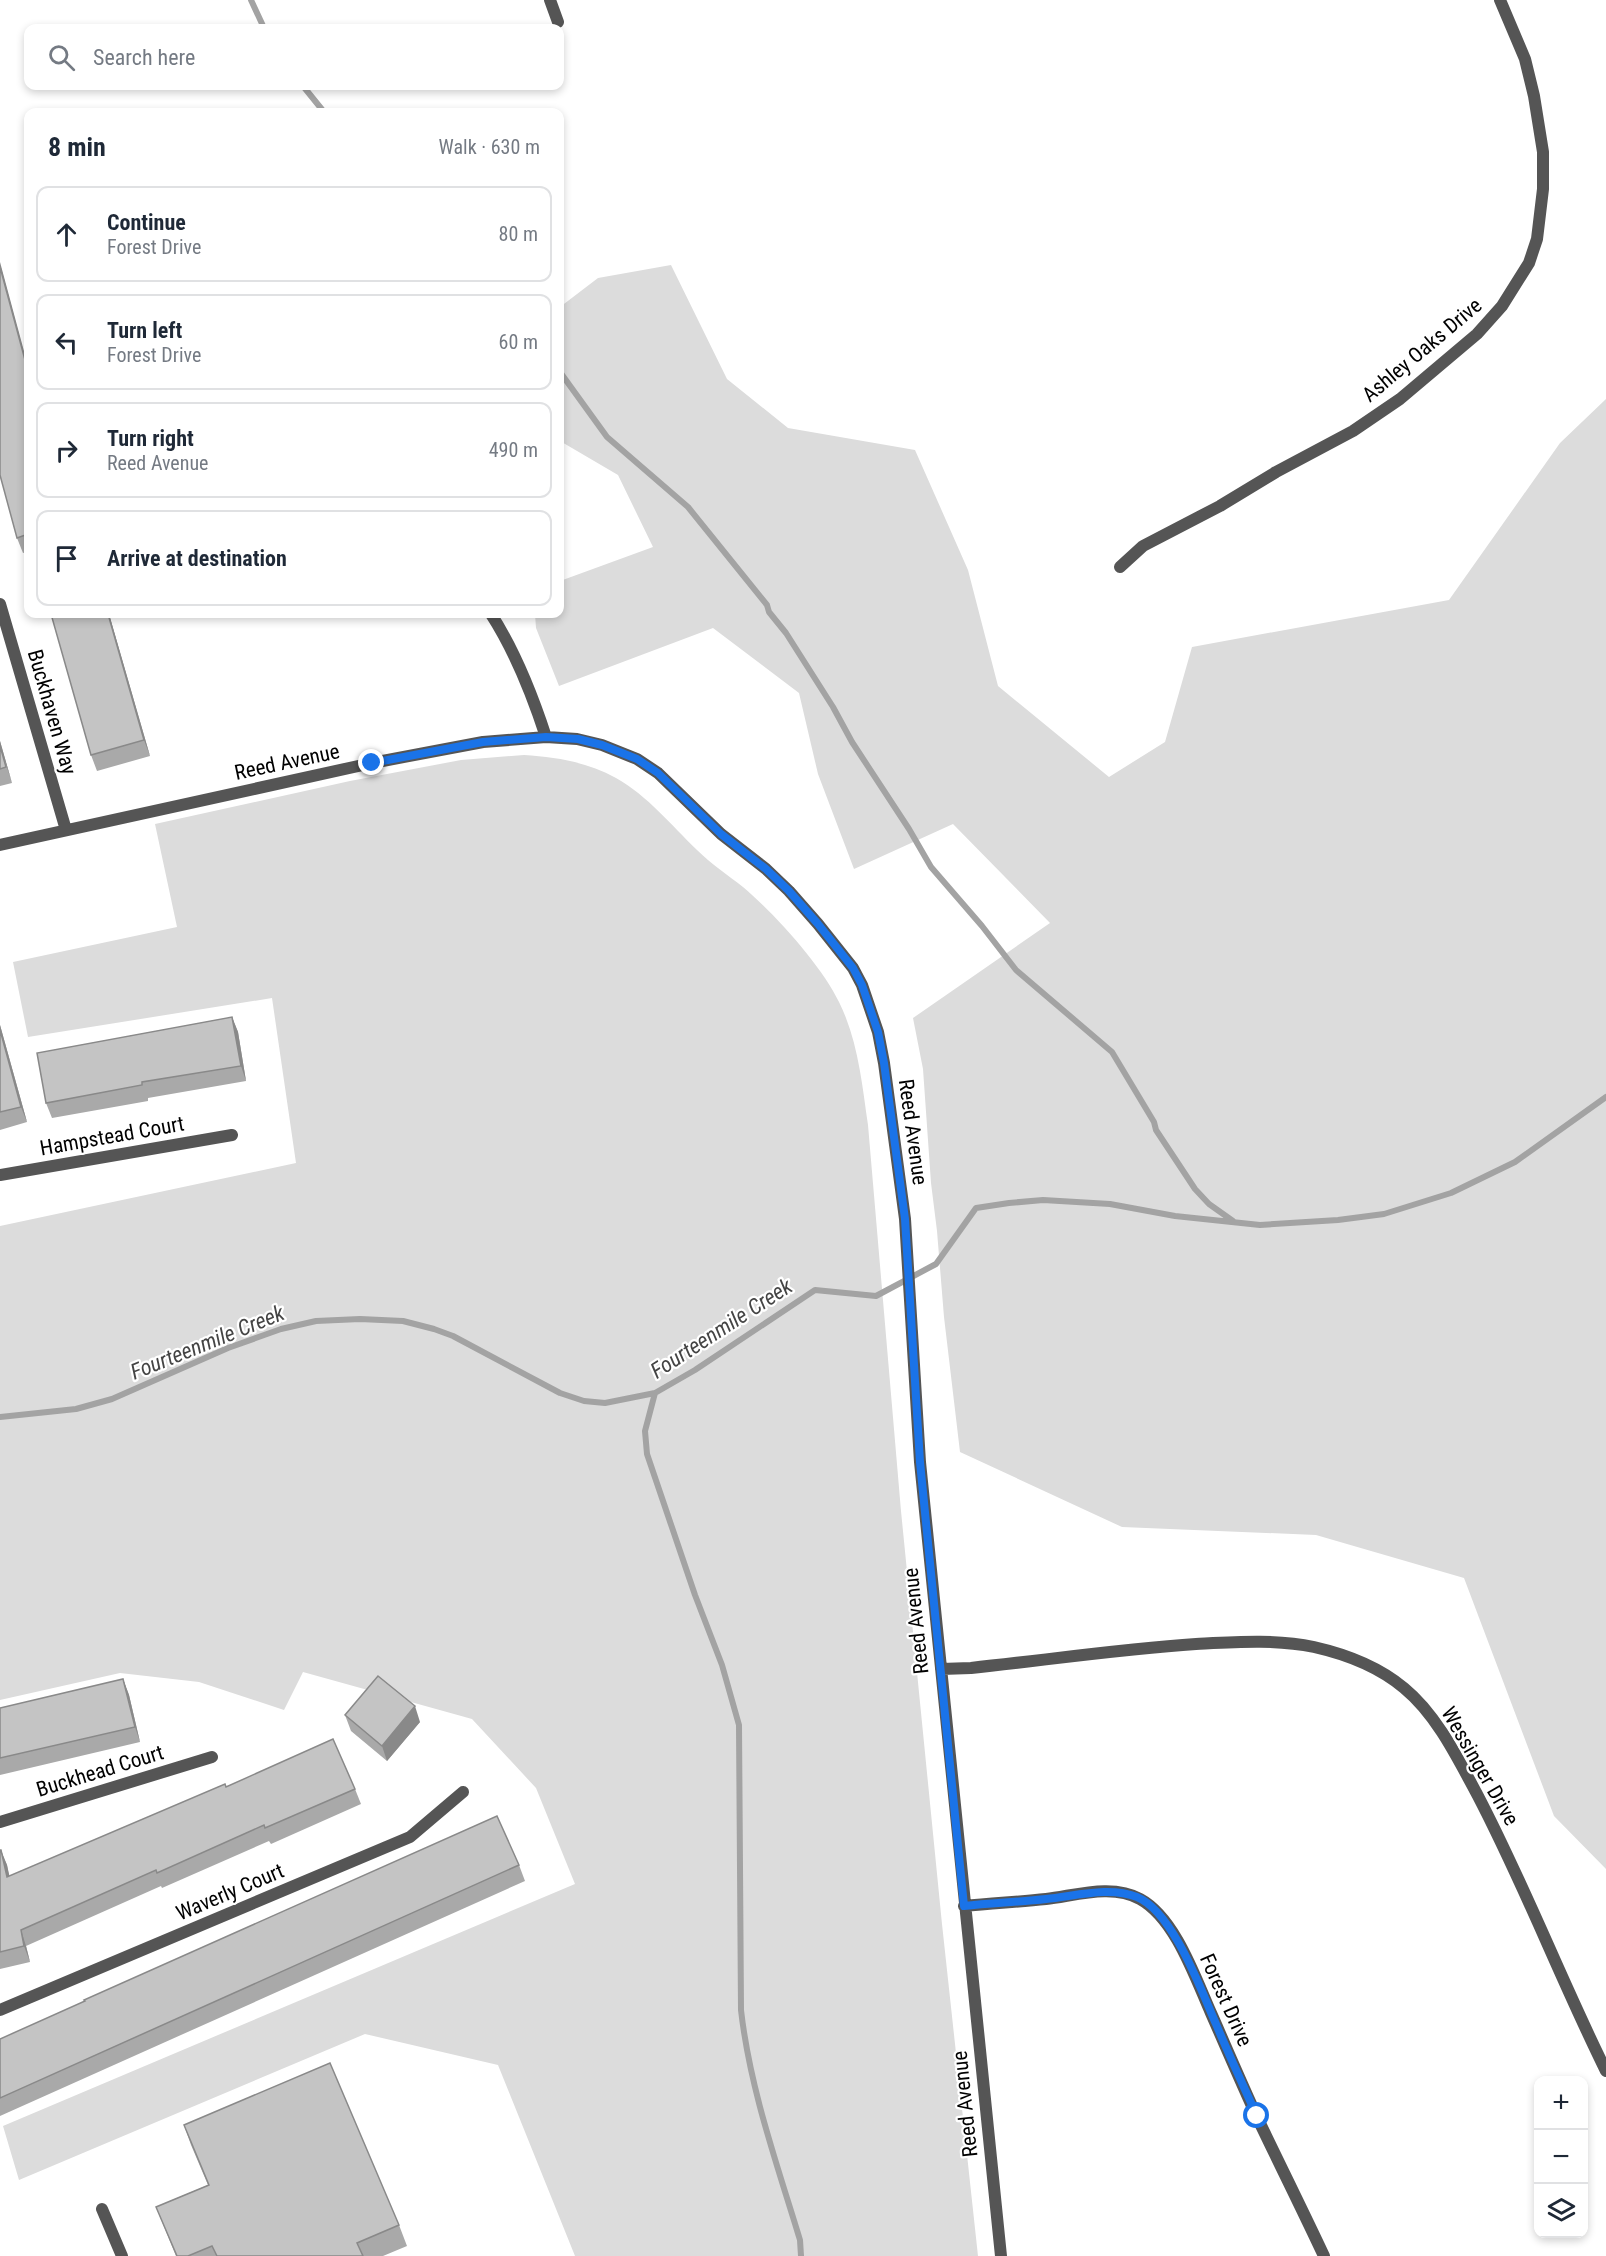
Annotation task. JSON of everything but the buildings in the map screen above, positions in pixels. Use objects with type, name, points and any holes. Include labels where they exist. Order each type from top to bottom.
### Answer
[{"type":"street","points":[[550,0],[558,22]]},
{"type":"street","name":"Ashley Oaks Drive","points":[[1120,567],[1143,546],[1220,506],[1353,430],[1400,399],[1477,334],[1502,306],[1528,263],[1538,239],[1543,152],[1534,96],[1525,59],[1500,0]]},
{"type":"street","name":"Buckhaven Way","points":[[0,604],[66,830]]},
{"type":"street","points":[[493,618],[534,701],[546,737]]},
{"type":"street","name":"Reed Avenue","points":[[0,845],[372,763],[483,742],[546,737],[578,739],[602,745],[637,759],[658,773],[721,834],[766,869],[789,891],[853,968],[862,985],[878,1032],[905,1219],[920,1462],[1001,2256]]},
{"type":"street","name":"Hampstead Court","points":[[0,1175],[232,1135]]},
{"type":"street","name":"Wessinger Drive","points":[[941,1670],[1168,1646],[1275,1642],[1332,1652],[1377,1670],[1403,1688],[1421,1705],[1447,1741],[1469,1779],[1540,1923],[1606,2071]]},
{"type":"street","name":"Buckhead Court","points":[[0,1822],[212,1757]]},
{"type":"street","name":"Waverly Court","points":[[0,2010],[410,1837],[463,1792]]},
{"type":"street","name":"Forest Drive","points":[[964,1906],[1120,1893],[1138,1898],[1154,1909],[1185,1956],[1257,2116],[1324,2256]]},
{"type":"street","points":[[102,2209],[122,2256]]},
{"type":"shaded area","points":[[671,265],[727,379],[788,428],[915,450],[968,570],[998,686],[1109,777],[1165,742],[1192,647],[1449,600],[1560,443],[1606,399],[1606,1869],[1554,1816],[1464,1578],[1316,1535],[1122,1527],[960,1452],[931,1183],[923,1069],[913,1018],[1050,923],[953,824],[854,869],[818,774],[799,693],[713,628],[559,686],[536,628],[535,618],[564,618],[564,580],[653,547],[618,475],[564,443],[564,304],[598,278]]},
{"type":"shaded area","points":[[524,755],[583,764],[605,772],[638,793],[702,855],[743,887],[783,925],[821,972],[839,1002],[851,1031],[868,1125],[901,1511],[978,2256],[575,2256],[498,2065],[365,2034],[19,2180],[3,2126],[575,1884],[536,1788],[472,1719],[303,1672],[284,1710],[199,1682],[120,1673],[0,1700],[0,1226],[296,1163],[272,998],[28,1037],[13,962],[177,927],[155,824],[350,781],[461,760]]},
{"type":"waterway","points":[[251,0],[262,24]]},
{"type":"waterway","points":[[306,90],[321,108]]},
{"type":"waterway","points":[[564,378],[607,437],[688,507],[767,605],[769,612],[786,633],[931,867],[1016,970],[1112,1052],[1154,1122],[1156,1130],[1195,1189],[1209,1204],[1233,1221]]},
{"type":"waterway","name":"Fourteenmile Creek","points":[[0,1417],[76,1409],[112,1399],[228,1348],[281,1329],[316,1321],[360,1319],[403,1321],[434,1329],[453,1336],[560,1393],[584,1401],[605,1403],[655,1393],[695,1370],[815,1290],[876,1296],[936,1264],[976,1208],[1043,1200],[1110,1204],[1175,1216],[1260,1225],[1338,1220],[1384,1214],[1451,1193],[1515,1162],[1606,1097]]},
{"type":"waterway","points":[[655,1393],[645,1431],[647,1454],[695,1595],[722,1665],[739,1725],[741,2010],[751,2069],[800,2240],[801,2256]]},
{"type":"route","points":[[372,763],[483,742],[546,737],[578,739],[602,745],[637,759],[658,773],[721,834],[766,869],[789,891],[853,968],[871,1008],[878,1032],[905,1219],[920,1462],[964,1906],[1089,1893],[1120,1893],[1138,1898],[1154,1909],[1185,1956],[1257,2116]]}]
